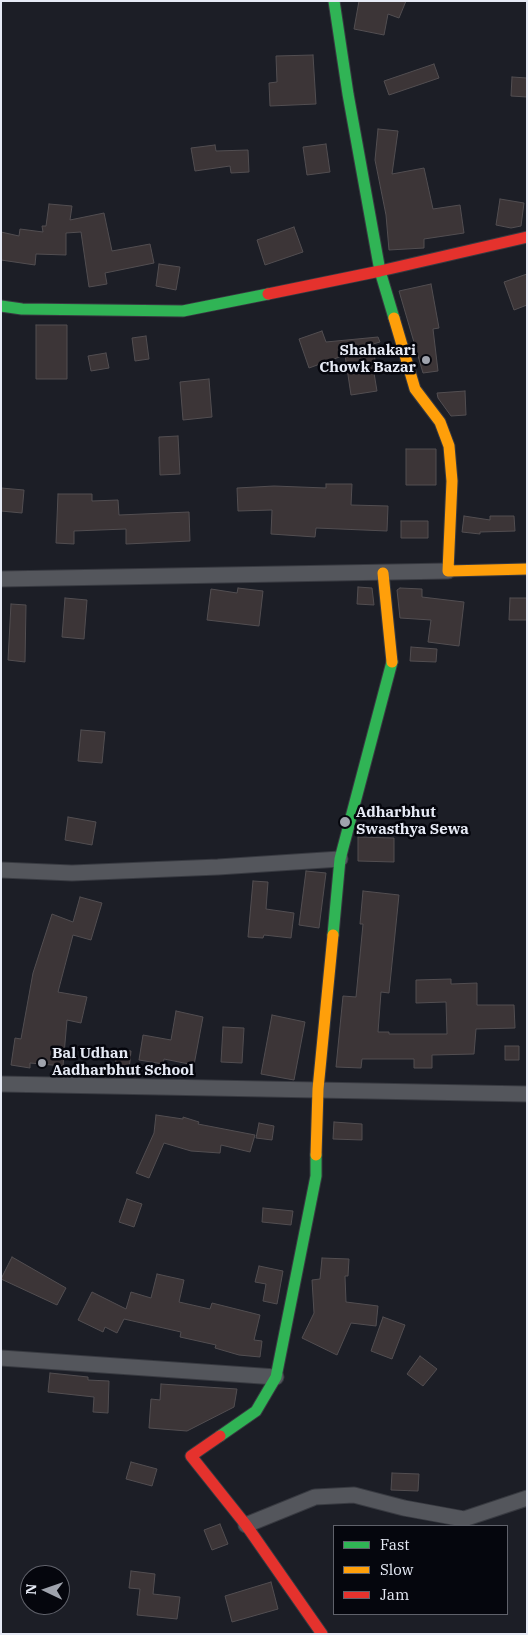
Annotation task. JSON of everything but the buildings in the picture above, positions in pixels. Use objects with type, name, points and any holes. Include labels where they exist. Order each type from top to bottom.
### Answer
[{"type":"street","points":[[334,1],[348,94],[380,271],[415,389],[440,422],[449,446],[452,482],[448,571]]},
{"type":"street","points":[[1,306],[22,309],[182,311],[380,271],[527,237]]},
{"type":"street","points":[[1,579],[527,570]]},
{"type":"street","points":[[322,1634],[246,1525],[191,1456],[256,1411],[276,1377],[316,1176],[318,1090],[340,859],[372,730],[392,666],[383,572]]},
{"type":"street","points":[[1,870],[72,873],[218,867],[340,859]]},
{"type":"street","points":[[1,1084],[527,1094]]},
{"type":"street","points":[[1,1358],[276,1377]]},
{"type":"street","points":[[246,1525],[315,1497],[354,1495],[404,1508],[464,1519],[527,1498]]},
{"type":"traffic: fast","points":[[334,1],[348,94],[380,271],[394,318]]},
{"type":"traffic: fast","points":[[1,306],[22,309],[183,311],[268,294]]},
{"type":"traffic: fast","points":[[333,935],[340,859],[392,662]]},
{"type":"traffic: fast","points":[[220,1436],[256,1411],[276,1377],[316,1176],[316,1155]]},
{"type":"traffic: slow","points":[[394,318],[415,389],[440,422],[449,446],[452,481],[448,571],[527,569]]},
{"type":"traffic: slow","points":[[383,573],[392,662]]},
{"type":"traffic: slow","points":[[316,1155],[318,1089],[333,935]]},
{"type":"traffic: jam","points":[[268,294],[380,271],[527,237]]},
{"type":"traffic: jam","points":[[220,1436],[191,1456],[246,1525],[322,1634]]},
{"type":"place","name":"Shahakari Chowk Bazar","points":[[426,360]]},
{"type":"place","name":"Adharbhut Swasthya Sewa","points":[[345,822]]},
{"type":"place","name":"Bal Udhan Aadharbhut School","points":[[42,1063]]}]
